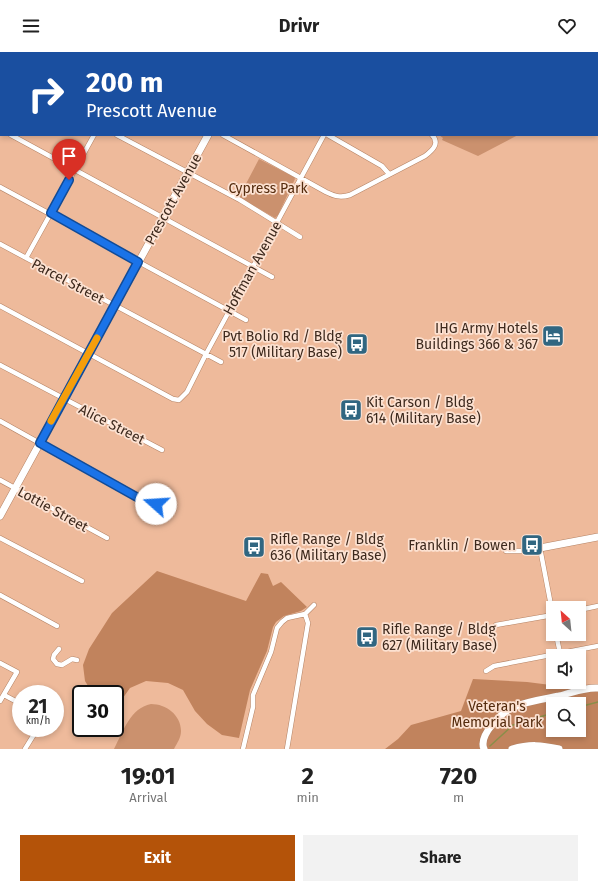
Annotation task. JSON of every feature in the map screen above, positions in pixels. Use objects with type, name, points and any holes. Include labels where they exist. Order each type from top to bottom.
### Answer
[{"type":"street","points":[[13,136],[272,277]]},
{"type":"street","points":[[26,258],[93,136]]},
{"type":"street","points":[[119,136],[240,200],[300,237]]},
{"type":"street","name":"Prescott Avenue","points":[[0,516],[207,136]]},
{"type":"street","points":[[226,136],[300,178],[338,197],[345,197],[354,193],[426,156],[431,152],[436,144],[433,137]]},
{"type":"street","name":"Hoffman Avenue","points":[[89,353],[173,399],[179,400],[187,392],[228,310],[253,267],[323,136]]},
{"type":"street","points":[[330,136],[382,166],[389,174]]},
{"type":"street","points":[[0,186],[246,320]]},
{"type":"street","name":"Parcel Street","points":[[0,244],[221,362]]},
{"type":"street","points":[[0,306],[89,353]]},
{"type":"street","name":"Alice Street","points":[[0,365],[162,450]]},
{"type":"street","points":[[0,421],[142,500],[156,504],[156,492]]},
{"type":"street","name":"Lottie Street","points":[[0,480],[107,538]]},
{"type":"street","points":[[506,551],[521,551],[598,537]]},
{"type":"street","points":[[0,538],[82,581]]},
{"type":"street","points":[[540,548],[550,601]]},
{"type":"street","points":[[0,595],[57,626]]},
{"type":"street","points":[[243,749],[253,707],[253,695],[271,652],[277,628],[287,618],[305,614],[314,605]]},
{"type":"street","points":[[586,609],[598,606]]},
{"type":"street","points":[[287,749],[308,623],[305,614]]},
{"type":"street","points":[[496,626],[546,616]]},
{"type":"street","points":[[582,649],[598,646]]},
{"type":"street","points":[[59,649],[54,656],[54,662],[57,664],[62,665],[72,659],[77,660]]},
{"type":"street","points":[[486,671],[494,666],[546,656]]},
{"type":"street","points":[[0,663],[17,672],[0,701]]},
{"type":"street","points":[[484,749],[482,743],[486,733],[498,718],[511,708],[584,689],[598,688]]},
{"type":"street","points":[[4,695],[12,699]]},
{"type":"street","points":[[25,749],[32,737]]},
{"type":"street","points":[[512,749],[534,745],[544,745],[559,749]]},
{"type":"green space","points":[[440,136],[516,136],[478,156],[442,140],[443,138]]},
{"type":"green space","name":"Cypress Park","points":[[259,159],[294,177],[295,179],[278,215],[275,218],[239,197]]},
{"type":"green space","points":[[157,571],[246,601],[261,573],[268,574],[273,586],[281,582],[307,607],[301,611],[284,616],[276,622],[273,627],[267,651],[250,690],[239,738],[222,735],[207,724],[195,711],[183,690],[168,683],[146,681],[130,688],[124,696],[124,685],[87,685],[85,681],[83,665],[89,649],[112,613]]},
{"type":"green space","name":"Veteran's Memorial Park","points":[[473,679],[546,684],[546,689],[582,689],[598,691],[598,749],[385,749],[398,739],[411,725],[461,711]]},
{"type":"green space","points":[[151,704],[162,706],[167,708],[175,715],[180,725],[181,734],[174,749],[114,749],[120,737],[124,737],[124,728],[132,716],[144,706]]},
{"type":"waterway","points":[[586,705],[598,702]]},
{"type":"waterway","points":[[490,746],[513,725],[546,715]]},
{"type":"slow traffic","points":[[51,421],[97,338]]},
{"type":"place","name":"IHG Army Hotels Buildings 366 & 367","points":[[553,336]]},
{"type":"place","name":"Pvt Bolio Rd / Bldg 517 (Military Base)","points":[[357,344]]},
{"type":"place","name":"Kit Carson / Bldg 614 (Military Base)","points":[[351,410]]},
{"type":"place","name":"Franklin / Bowen","points":[[532,545]]},
{"type":"place","name":"Rifle Range / Bldg 636 (Military Base)","points":[[254,547]]},
{"type":"place","name":"Rifle Range / Bldg 627 (Military Base)","points":[[367,637]]},
{"type":"route","points":[[69,180],[51,213],[138,262],[40,443],[142,500],[156,504]]}]
